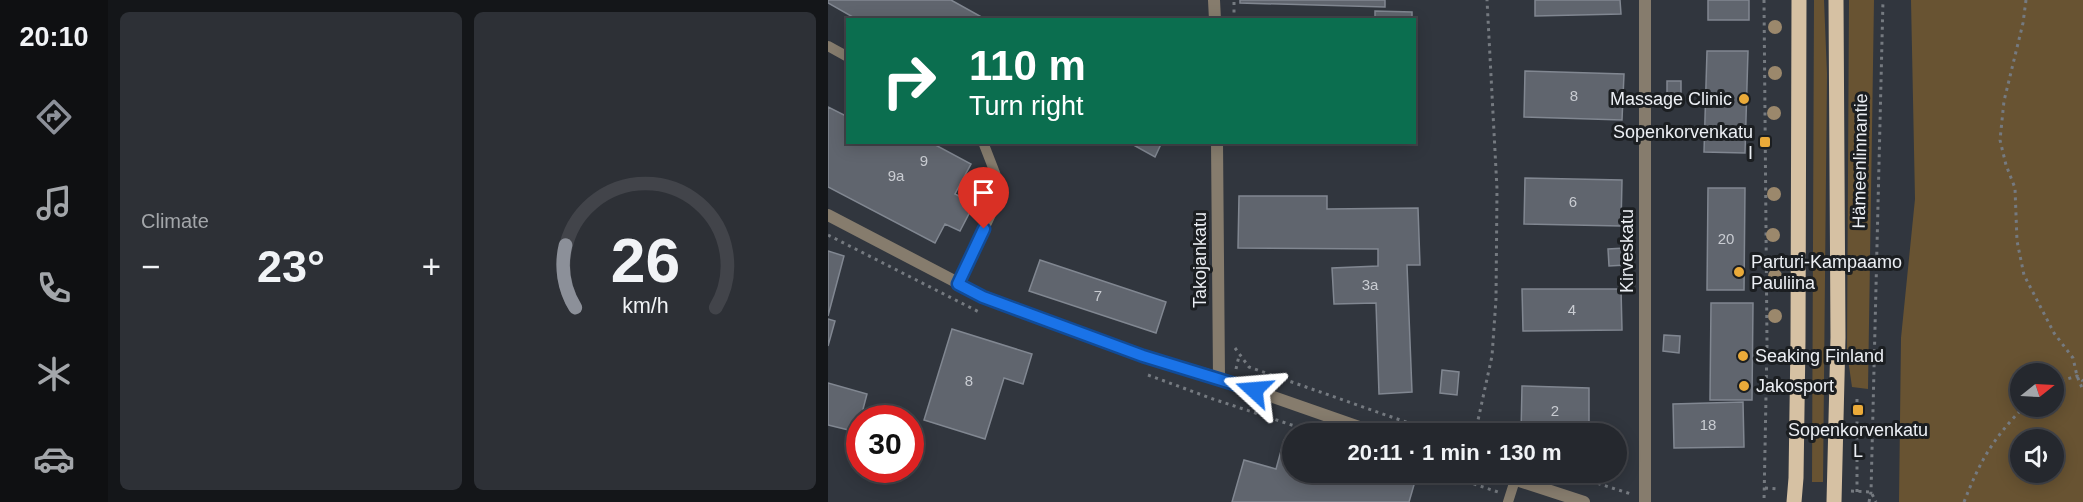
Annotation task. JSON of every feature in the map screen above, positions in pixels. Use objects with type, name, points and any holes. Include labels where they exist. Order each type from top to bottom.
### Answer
[{"type":"main road","points":[[1794,502],[1798,341],[1799,0]]},
{"type":"main road","name":"Hämeenlinnantie","points":[[1834,502],[1838,337],[1836,0]]},
{"type":"street","points":[[1214,0],[1215,18]]},
{"type":"street","name":"Kirveskatu","points":[[1645,0],[1645,500]]},
{"type":"street","name":"Takojankatu","points":[[1218,144],[1219,378]]},
{"type":"street","points":[[828,215],[983,297],[1133,352],[1219,378],[1348,423]]},
{"type":"street","points":[[1524,483],[1584,502]]},
{"type":"lane","points":[[828,46],[846,56]]},
{"type":"lane","points":[[958,284],[1002,190],[984,144]]},
{"type":"lane","points":[[1509,499],[1514,483]]},
{"type":"path","points":[[1234,0],[1234,18]]},
{"type":"path","points":[[1477,423],[1491,356],[1496,299],[1497,189],[1487,0]]},
{"type":"path","points":[[1764,0],[1767,343],[1764,502]]},
{"type":"path","name":"Hämeenlinnantie","points":[[1869,502],[1874,395],[1882,0]]},
{"type":"path","points":[[2026,0],[2023,23],[2004,101],[2000,140],[2015,188],[2017,241],[2024,275],[2054,333],[2073,358],[2076,376],[2083,390]]},
{"type":"path","points":[[1234,345],[1239,356],[1249,367],[1409,423]]},
{"type":"path","points":[[2076,376],[2083,381]]},
{"type":"path","points":[[2064,380],[2076,376]]},
{"type":"path","points":[[1857,395],[1857,492]]},
{"type":"path","points":[[1964,502],[1978,466],[2003,428],[2014,417]]},
{"type":"path","points":[[1467,483],[1509,499]]},
{"type":"path","points":[[1595,483],[1645,500]]},
{"type":"shaded area","points":[[1814,0],[1824,0],[1827,74],[1823,482],[1812,482]]},
{"type":"shaded area","points":[[1849,0],[1874,0],[1868,389],[1852,387],[1847,352]]},
{"type":"shaded area","points":[[1911,0],[2083,0],[2083,502],[1899,502],[1901,338],[1915,199]]},
{"type":"building","points":[[828,0],[951,0],[983,18],[854,18],[828,3]]},
{"type":"building","points":[[1240,0],[1385,0],[1385,7],[1240,3]]},
{"type":"building","points":[[1535,0],[1620,0],[1621,14],[1535,16]]},
{"type":"building","points":[[1708,0],[1749,0],[1749,20],[1708,20]]},
{"type":"building","points":[[1375,11],[1412,12],[1412,18],[1375,18]]},
{"type":"building","points":[[1707,51],[1748,51],[1745,153],[1704,152]]},
{"type":"building","points":[[1525,71],[1624,74],[1622,120],[1524,117]]},
{"type":"building","points":[[1667,81],[1681,81],[1681,100],[1667,100]]},
{"type":"building","points":[[828,107],[846,116],[846,144],[934,144],[971,164],[955,194],[974,204],[960,231],[945,224],[935,243],[828,187]]},
{"type":"building","points":[[1132,144],[1161,144],[1155,157]]},
{"type":"building","points":[[1525,178],[1622,180],[1621,226],[1524,224]]},
{"type":"building","points":[[1708,188],[1745,188],[1744,290],[1707,290]]},
{"type":"building","points":[[1239,196],[1327,196],[1327,209],[1418,208],[1420,265],[1407,265],[1412,392],[1379,394],[1376,303],[1334,304],[1332,268],[1378,266],[1378,249],[1238,248]]},
{"type":"building","points":[[1625,248],[1626,265],[1609,266],[1608,249]]},
{"type":"building","points":[[828,251],[844,256],[828,316]]},
{"type":"building","points":[[1040,260],[1166,302],[1156,333],[1029,291]]},
{"type":"building","points":[[1522,289],[1621,289],[1622,330],[1523,331]]},
{"type":"building","points":[[1711,303],[1753,303],[1752,400],[1710,400]]},
{"type":"building","points":[[828,319],[835,321],[828,346]]},
{"type":"building","points":[[952,329],[1032,354],[1023,384],[1004,378],[985,439],[924,420]]},
{"type":"building","points":[[1664,335],[1680,336],[1679,353],[1663,351]]},
{"type":"building","points":[[1442,370],[1459,372],[1457,395],[1440,393]]},
{"type":"building","points":[[828,383],[867,394],[864,405],[846,405],[846,429],[828,425]]},
{"type":"building","points":[[1522,386],[1589,388],[1589,423],[1521,423]]},
{"type":"building","points":[[1743,402],[1744,447],[1674,448],[1673,404]]},
{"type":"building","points":[[1282,447],[1282,483],[1415,483],[1409,502],[1232,502],[1244,460],[1276,469]]},
{"type":"place","name":"Massage Clinic","points":[[1744,99]]},
{"type":"place","name":"Sopenkorvenkatu I","points":[[1765,142]]},
{"type":"place","name":"Parturi-Kampaamo Pauliina","points":[[1739,272]]},
{"type":"place","name":"Seaking Finland","points":[[1743,356]]},
{"type":"place","name":"Jakosport","points":[[1744,386]]},
{"type":"place","name":"Sopenkorvenkatu L","points":[[1858,410]]},
{"type":"route","points":[[984,229],[958,284],[983,297],[1143,356],[1254,390]]}]
